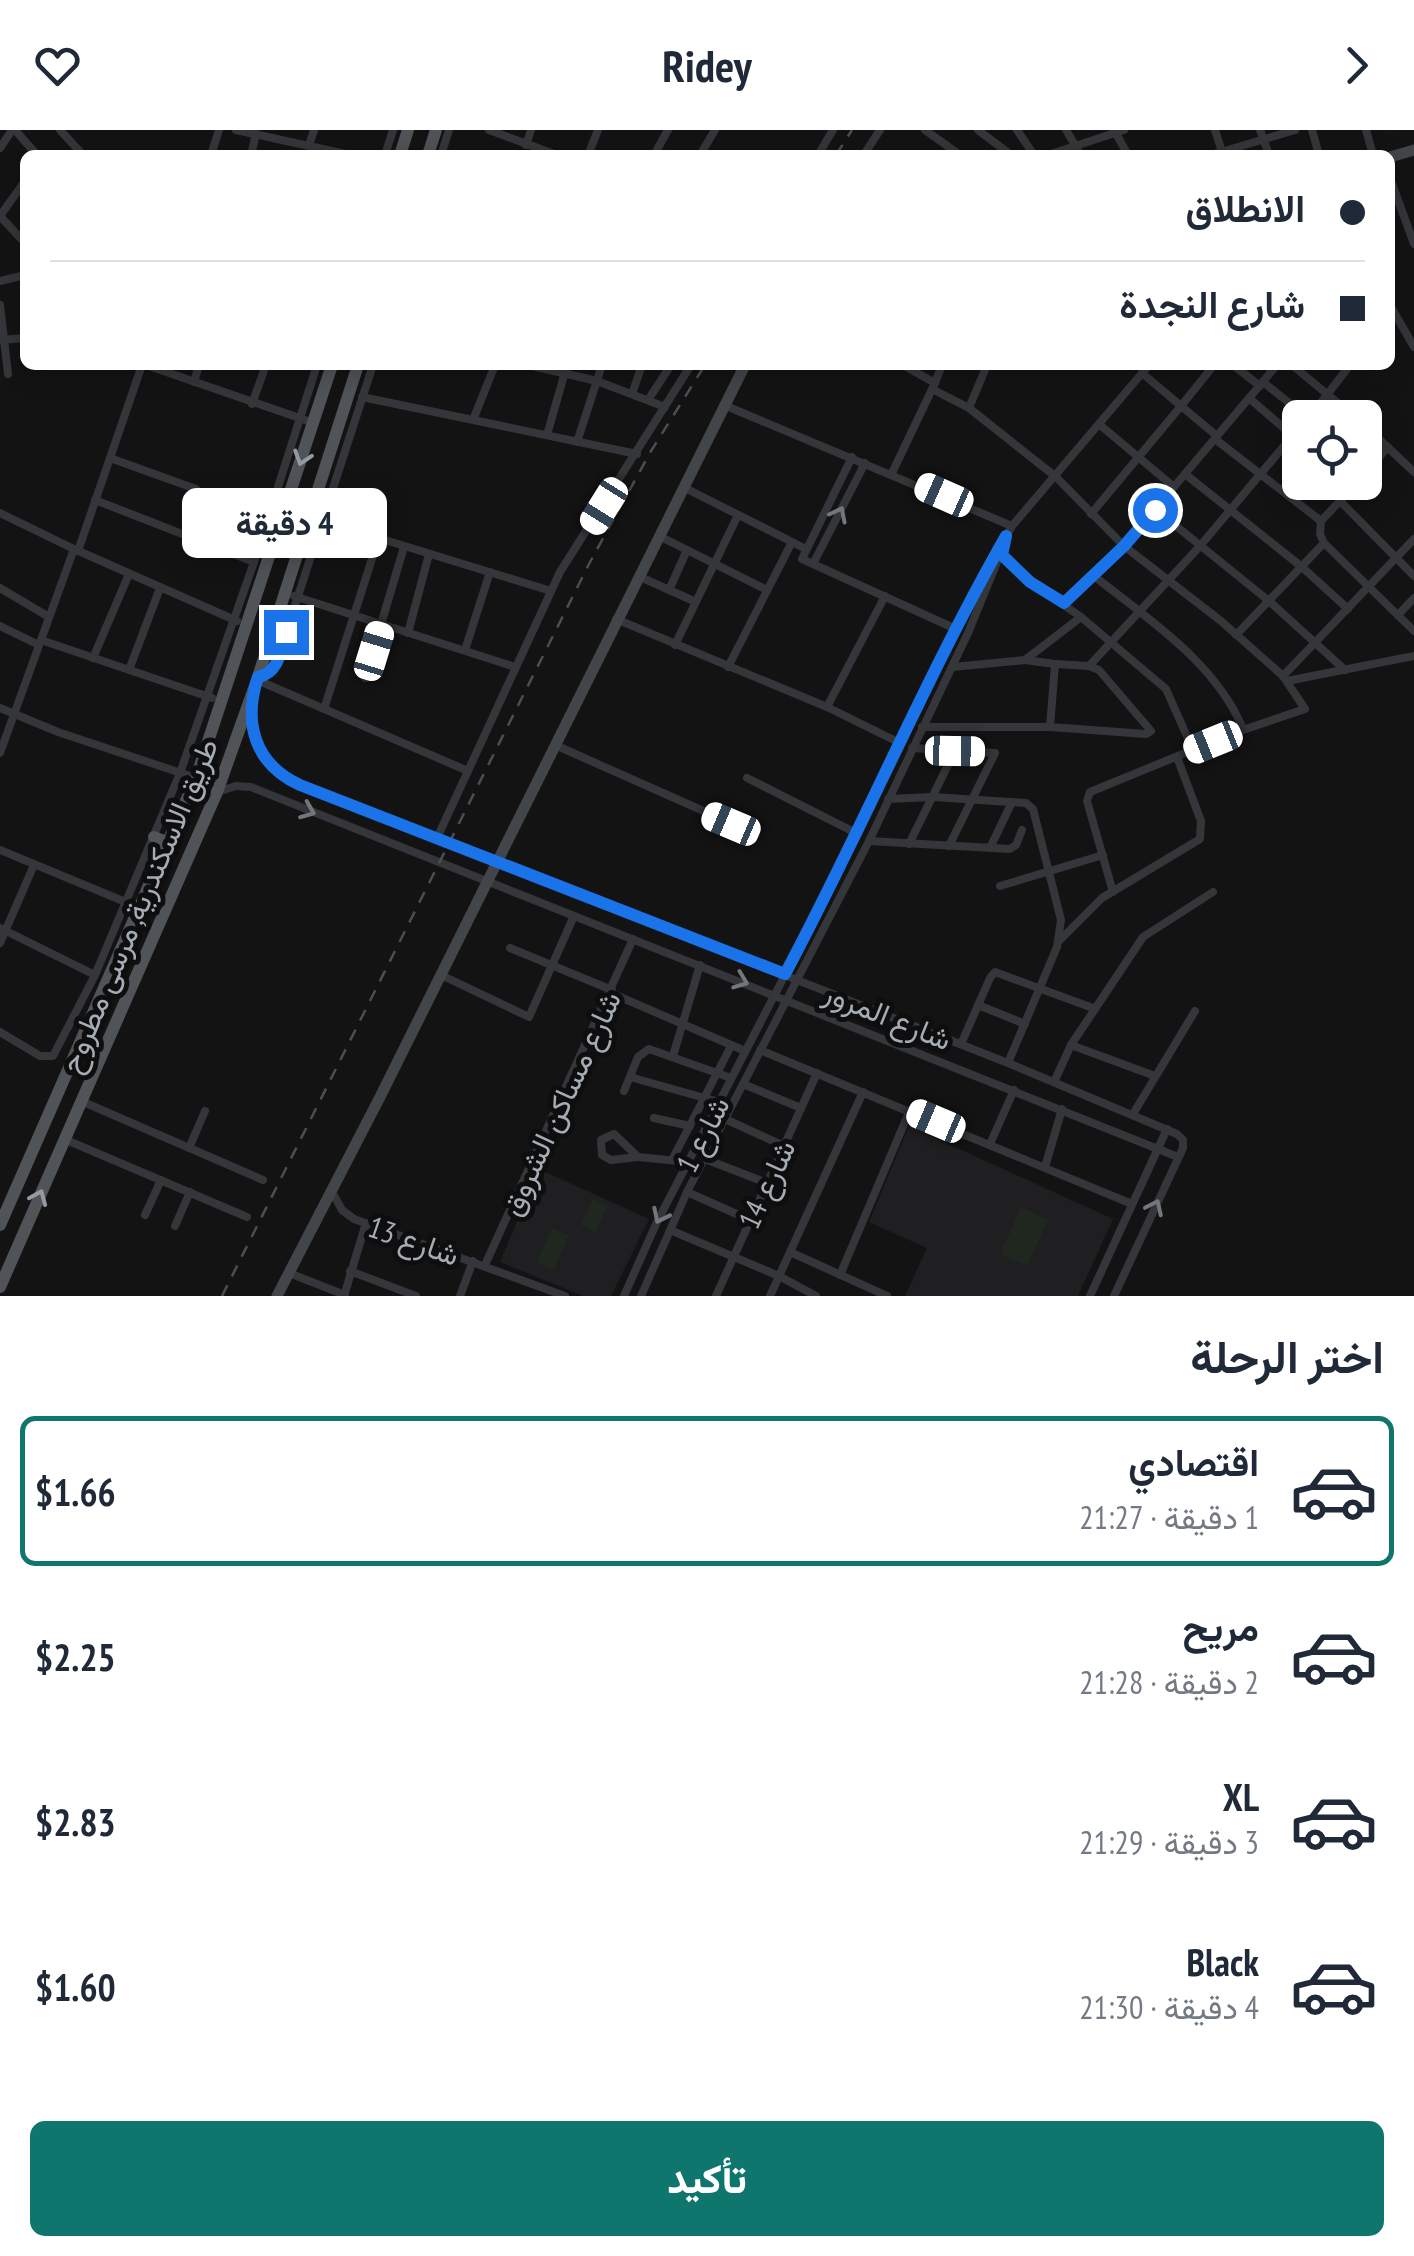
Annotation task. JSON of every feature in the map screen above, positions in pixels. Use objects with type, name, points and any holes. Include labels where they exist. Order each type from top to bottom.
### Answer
[{"type":"main road","name":"طريق الاسكندرية, مرسى مطروح","points":[[0,1225],[196,778],[222,702],[240,623],[307,421],[330,370]]},
{"type":"main road","name":"طريق الاسكندرية, مرسى مطروح","points":[[0,1287],[217,792],[292,595],[356,396],[358,370]]},
{"type":"main road","points":[[154,837],[169,843]]},
{"type":"main road","points":[[54,1103],[63,1111],[78,1107]]},
{"type":"street","points":[[60,130],[78,150]]},
{"type":"street","points":[[236,130],[327,150]]},
{"type":"street","points":[[309,146],[314,130]]},
{"type":"street","points":[[489,130],[541,150]]},
{"type":"street","points":[[526,145],[531,130]]},
{"type":"street","points":[[926,130],[953,150]]},
{"type":"street","points":[[978,130],[1004,150]]},
{"type":"street","points":[[1017,130],[1030,150]]},
{"type":"street","points":[[1066,130],[1078,150],[1118,131]]},
{"type":"street","points":[[1260,130],[1268,150]]},
{"type":"street","points":[[1235,150],[1296,130]]},
{"type":"street","points":[[0,148],[17,131]]},
{"type":"street","points":[[252,150],[256,134]]},
{"type":"street","points":[[292,150],[294,142]]},
{"type":"street","points":[[1024,150],[1027,145]]},
{"type":"street","points":[[945,150],[948,146]]},
{"type":"street","points":[[20,189],[0,216],[20,238]]},
{"type":"street","points":[[1395,192],[1414,244]]},
{"type":"street","points":[[0,270],[4,280]]},
{"type":"street","points":[[0,305],[8,374]]},
{"type":"street","points":[[1395,315],[1414,348]]},
{"type":"street","points":[[1404,332],[1414,326]]},
{"type":"street","points":[[0,753],[142,370]]},
{"type":"street","points":[[159,370],[307,421]]},
{"type":"street","points":[[194,382],[198,370]]},
{"type":"street","points":[[252,404],[264,370]]},
{"type":"street","points":[[0,1032],[40,1056],[53,1056],[95,975],[240,623],[254,562],[307,421],[316,370]]},
{"type":"street","points":[[370,370],[356,396],[637,454]]},
{"type":"street","points":[[473,420],[493,370]]},
{"type":"street","points":[[547,435],[566,370]]},
{"type":"street","points":[[568,370],[665,406]]},
{"type":"street","points":[[577,442],[600,370]]},
{"type":"street","points":[[632,394],[640,370]]},
{"type":"street","points":[[648,400],[667,370]]},
{"type":"street","points":[[437,838],[551,591],[687,370]]},
{"type":"street","points":[[277,1296],[741,370]]},
{"type":"street","points":[[910,370],[969,408],[1056,477],[1124,546],[1285,678],[1305,710],[1176,756],[1088,795],[1113,892]]},
{"type":"street","points":[[892,473],[940,370]]},
{"type":"street","points":[[969,408],[986,370]]},
{"type":"street","name":"شارع 1","points":[[624,1296],[718,1102],[858,834],[956,629],[1006,536],[1145,370]]},
{"type":"street","points":[[1091,514],[1210,370]]},
{"type":"street","points":[[1240,370],[1284,400]]},
{"type":"street","points":[[1064,603],[1124,546],[1273,370]]},
{"type":"street","points":[[1298,370],[1335,400]]},
{"type":"street","points":[[1323,400],[1346,370]]},
{"type":"street","points":[[1142,373],[1321,521]]},
{"type":"street","points":[[1249,398],[1282,423]]},
{"type":"street","points":[[724,404],[1012,526]]},
{"type":"street","points":[[1100,425],[1174,487]]},
{"type":"street","points":[[1382,442],[1414,472]]},
{"type":"street","points":[[1382,454],[1388,447]]},
{"type":"street","points":[[1090,666],[1282,452]]},
{"type":"street","points":[[852,457],[802,558],[956,629]]},
{"type":"street","points":[[110,458],[196,489]]},
{"type":"street","points":[[814,564],[865,462]]},
{"type":"street","points":[[1185,474],[1302,567],[1348,609]]},
{"type":"street","points":[[683,487],[806,549]]},
{"type":"street","points":[[96,500],[254,562]]},
{"type":"street","points":[[1414,576],[1340,502],[1321,521],[1324,544],[1414,630]]},
{"type":"street","points":[[1155,510],[1269,601],[1344,670]]},
{"type":"street","points":[[0,512],[240,623]]},
{"type":"street","points":[[675,645],[738,515]]},
{"type":"street","points":[[316,519],[551,591]]},
{"type":"street","points":[[659,536],[767,590]]},
{"type":"street","name":"شارع 1","points":[[641,1296],[704,1159],[868,841],[952,667],[1002,555],[1006,536]]},
{"type":"street","points":[[1285,678],[1414,539]]},
{"type":"street","points":[[324,709],[378,540]]},
{"type":"street","points":[[728,667],[792,542]]},
{"type":"street","points":[[1236,635],[1324,544]]},
{"type":"street","points":[[365,678],[404,547]]},
{"type":"street","points":[[669,590],[687,550]]},
{"type":"street","points":[[408,632],[428,554]]},
{"type":"street","points":[[1002,555],[1030,582],[1082,617],[1166,689],[1192,750]]},
{"type":"street","points":[[466,650],[490,572]]},
{"type":"street","points":[[93,658],[129,574]]},
{"type":"street","points":[[638,576],[696,602]]},
{"type":"street","points":[[1094,576],[1188,652],[1229,704],[1243,730]]},
{"type":"street","points":[[0,588],[49,617]]},
{"type":"street","points":[[129,670],[160,588]]},
{"type":"street","points":[[292,595],[516,667]]},
{"type":"street","points":[[827,707],[885,596]]},
{"type":"street","points":[[1398,615],[1414,598]]},
{"type":"street","points":[[1025,660],[1082,617]]},
{"type":"street","points":[[616,620],[827,707],[900,743]]},
{"type":"street","points":[[0,626],[222,702]]},
{"type":"street","points":[[1285,678],[1414,656]]},
{"type":"street","points":[[922,727],[1050,727],[1146,734],[1151,731],[1103,674],[1090,666],[1025,660],[952,667]]},
{"type":"street","points":[[1050,727],[1055,664]]},
{"type":"street","points":[[257,679],[468,771]]},
{"type":"street","name":"شارع المرور","points":[[249,704],[256,742],[278,773],[300,785],[798,979],[1166,1129]]},
{"type":"street","points":[[0,708],[196,778]]},
{"type":"street","points":[[555,745],[744,829]]},
{"type":"street","points":[[912,748],[996,752],[949,846]]},
{"type":"street","points":[[909,844],[955,751]]},
{"type":"street","points":[[1059,940],[1087,910],[1200,839],[1201,821],[1176,756]]},
{"type":"street","points":[[747,778],[858,834]]},
{"type":"street","name":"شارع المرور","points":[[217,792],[236,786],[251,787],[1178,1157]]},
{"type":"street","points":[[888,799],[972,799],[1032,806],[1062,913],[1059,940],[1008,1063]]},
{"type":"street","points":[[990,848],[1012,802]]},
{"type":"street","points":[[388,843],[396,822]]},
{"type":"street","points":[[868,841],[1013,848],[1022,830]]},
{"type":"street","points":[[0,850],[140,908]]},
{"type":"street","points":[[1000,886],[1102,855]]},
{"type":"street","points":[[0,943],[34,865]]},
{"type":"street","points":[[1054,1082],[1093,1008],[1143,937],[1212,892]]},
{"type":"street","points":[[441,975],[527,1018],[574,916]]},
{"type":"street","points":[[3,929],[95,975]]},
{"type":"street","name":"شارع مساكن الشروق","points":[[486,1265],[632,939]]},
{"type":"street","points":[[510,948],[744,1052]]},
{"type":"street","points":[[673,1056],[700,965]]},
{"type":"street","points":[[961,1044],[995,972],[1093,1008]]},
{"type":"street","points":[[978,1005],[1025,1024]]},
{"type":"street","points":[[1132,1114],[1195,1012]]},
{"type":"street","points":[[1071,1045],[1155,1076]]},
{"type":"street","points":[[672,1160],[731,1046]]},
{"type":"street","points":[[624,1090],[644,1050],[654,1049],[731,1078]]},
{"type":"street","points":[[760,1050],[1132,1204]]},
{"type":"street","name":"شارع 14","points":[[716,1296],[817,1073]]},
{"type":"street","points":[[630,1077],[718,1102]]},
{"type":"street","points":[[743,1084],[801,1108]]},
{"type":"street","points":[[1045,1166],[1066,1087]]},
{"type":"street","points":[[990,1144],[1014,1090]]},
{"type":"street","points":[[770,1296],[863,1092]]},
{"type":"street","points":[[78,1107],[262,1180]]},
{"type":"street","points":[[840,1276],[910,1110]]},
{"type":"street","points":[[189,1148],[205,1112]]},
{"type":"street","points":[[654,1118],[690,1126]]},
{"type":"street","points":[[725,1119],[784,1146]]},
{"type":"street","points":[[1090,1296],[1166,1129],[1182,1140],[1178,1157],[1114,1296]]},
{"type":"street","points":[[638,1157],[619,1135],[609,1134],[601,1140],[600,1151],[606,1159],[638,1157],[688,1162]]},
{"type":"street","points":[[64,1139],[247,1217]]},
{"type":"street","points":[[704,1159],[767,1183]]},
{"type":"street","points":[[146,1216],[161,1180]]},
{"type":"street","name":"شارع 13","points":[[332,1190],[342,1210],[366,1223],[565,1296]]},
{"type":"street","points":[[176,1226],[190,1192]]},
{"type":"street","points":[[688,1192],[750,1220]]},
{"type":"street","points":[[289,1273],[345,1295],[366,1223]]},
{"type":"street","points":[[670,1230],[816,1296]]},
{"type":"street","points":[[790,1252],[887,1296]]},
{"type":"street","points":[[460,1296],[473,1261]]},
{"type":"street","points":[[350,1271],[416,1296]]},
{"type":"street","points":[[857,1296],[862,1286]]},
{"type":"shaded area","points":[[909,1126],[1113,1219],[1078,1296],[905,1296],[927,1248],[869,1222]]},
{"type":"shaded area","points":[[539,1169],[649,1219],[611,1296],[583,1296],[500,1262]]},
{"type":"shaded area","points":[[593,1199],[608,1206],[595,1232],[581,1225]]},
{"type":"shaded area","points":[[1021,1207],[1048,1220],[1027,1266],[1000,1254]]},
{"type":"shaded area","points":[[552,1228],[569,1235],[554,1270],[537,1262]]},
{"type":"railway","points":[[839,150],[852,130]]},
{"type":"railway","points":[[222,1296],[589,564],[651,451],[702,370]]},
{"type":"route","points":[[286,632],[275,668],[258,677],[249,704],[256,742],[278,773],[300,785],[785,974],[1006,536],[1002,555],[1030,582],[1064,603],[1124,546],[1155,510]]}]
